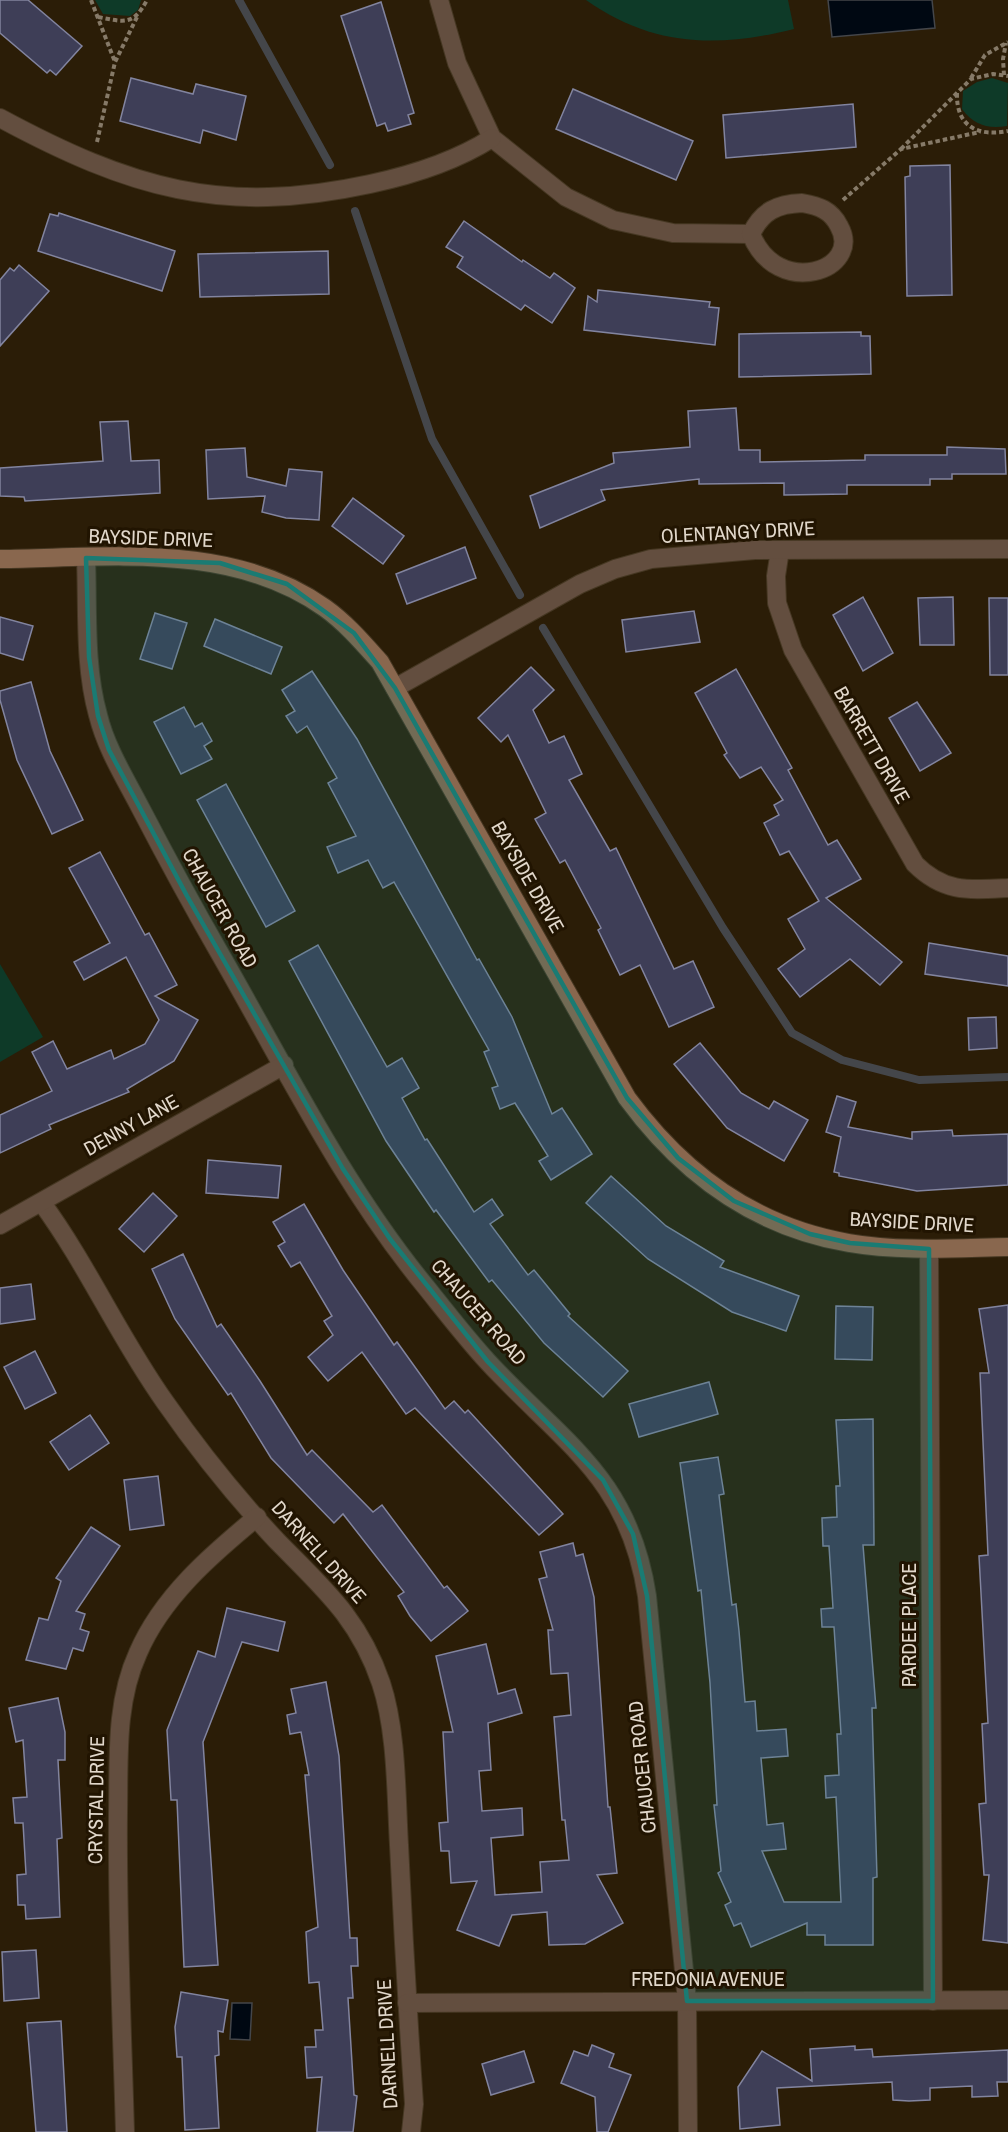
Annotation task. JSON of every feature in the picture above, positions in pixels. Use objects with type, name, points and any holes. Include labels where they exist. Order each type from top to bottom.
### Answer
[{"type":"street","points":[[439,0],[456,63],[492,138],[566,197],[614,220],[673,233],[751,234]]},
{"type":"street","points":[[0,118],[57,149],[141,181],[189,193],[241,198],[287,197],[332,192],[391,179],[468,153],[492,138]]},
{"type":"street","points":[[802,202],[817,205],[829,212],[843,233],[844,246],[831,264],[809,273],[792,273],[777,268],[756,248],[751,234],[757,221],[781,204],[802,202]]},
{"type":"street","name":"OLENTANGY DRIVE","points":[[394,688],[580,584],[615,569],[651,559],[689,554],[780,550],[1008,549]]},
{"type":"street","name":"BARRETT DRIVE","points":[[780,550],[776,576],[777,603],[793,650],[915,864],[927,876],[942,885],[961,889],[1008,888]]},
{"type":"street","name":"CHAUCER ROAD","points":[[86,558],[91,682],[98,716],[110,750],[187,896],[343,1169],[423,1284],[488,1362],[555,1426],[603,1480],[633,1534],[642,1564],[646,1596],[687,2001],[688,2132]]},
{"type":"street","name":"BAYSIDE DRIVE","points":[[0,559],[159,558],[220,563],[256,572],[287,584],[326,608],[354,633],[380,662],[627,1098],[671,1151],[726,1196],[771,1220],[810,1234],[850,1244],[929,1249],[1008,1247]]},
{"type":"street","name":"DENNY LANE","points":[[0,1225],[284,1065]]},
{"type":"street","name":"DARNELL DRIVE","points":[[42,1203],[119,1332],[165,1403],[216,1470],[348,1615],[370,1654],[382,1685],[389,1718],[414,2104],[411,2132]]},
{"type":"street","name":"PARDEE PLACE","points":[[929,1249],[933,2001]]},
{"type":"street","name":"CRYSTAL DRIVE","points":[[125,2132],[117,1867],[120,1717],[127,1684],[138,1653],[157,1617],[188,1580],[257,1517]]},
{"type":"street","name":"FREDONIA AVENUE","points":[[407,2003],[1008,2000]]},
{"type":"path","points":[[91,0],[116,62]]},
{"type":"path","points":[[91,163],[116,62],[147,0]]},
{"type":"path","points":[[97,17],[130,21],[137,16]]},
{"type":"path","points":[[971,79],[1006,75],[1003,59],[1007,43]]},
{"type":"path","points":[[829,212],[901,149],[971,79],[985,55],[1007,43]]},
{"type":"path","points":[[957,92],[959,115],[980,132]]},
{"type":"path","points":[[901,149],[980,132],[1008,131]]},
{"type":"highlighted area","points":[[86,558],[220,563],[287,584],[354,633],[395,688],[627,1098],[678,1158],[734,1201],[810,1234],[850,1243],[929,1249],[933,2001],[687,2001],[647,1596],[633,1534],[603,1480],[488,1362],[390,1239],[343,1169],[187,896],[109,750],[98,716],[89,657]]},
{"type":"green space","points":[[95,0],[141,0],[138,10],[130,16],[103,14]]},
{"type":"green space","points":[[586,0],[788,0],[794,29],[739,39],[712,41],[686,39],[661,35],[636,27],[611,16]]},
{"type":"green space","points":[[992,78],[1008,83],[1007,126],[982,125],[971,119],[962,109],[963,91],[977,82]]},
{"type":"green space","points":[[0,964],[43,1037],[0,1062]]},
{"type":"shaded area","points":[[828,0],[932,0],[935,28],[832,37]]},
{"type":"shaded area","points":[[232,2003],[252,2003],[250,2040],[230,2039]]},
{"type":"building","points":[[0,0],[28,0],[82,46],[56,75],[50,70],[47,73],[0,33]]},
{"type":"building","points":[[381,2],[414,113],[408,115],[411,124],[388,131],[385,123],[377,126],[341,16]]},
{"type":"building","points":[[131,78],[193,94],[196,84],[246,96],[236,140],[203,130],[200,143],[120,121]]},
{"type":"building","points":[[573,89],[693,141],[676,180],[556,129]]},
{"type":"building","points":[[853,104],[856,147],[726,158],[723,115]]},
{"type":"building","points":[[950,165],[952,295],[907,296],[905,177],[910,176],[910,166]]},
{"type":"building","points":[[59,213],[175,251],[162,291],[38,251],[50,214],[58,216]]},
{"type":"building","points":[[464,221],[522,262],[523,260],[550,278],[554,273],[575,288],[552,323],[525,305],[521,310],[457,267],[463,257],[446,247]]},
{"type":"building","points":[[328,251],[329,294],[200,297],[198,254]]},
{"type":"building","points":[[19,265],[49,291],[0,346],[0,280],[10,268],[14,271]]},
{"type":"building","points":[[598,290],[710,302],[709,307],[719,308],[715,345],[584,330],[588,296],[597,302]]},
{"type":"building","points":[[861,332],[861,336],[870,336],[871,374],[739,377],[739,334]]},
{"type":"building","points":[[736,408],[739,450],[760,450],[760,462],[865,460],[865,455],[947,455],[947,447],[1005,449],[1006,474],[952,474],[952,479],[930,479],[930,485],[847,485],[847,494],[784,495],[784,483],[699,484],[699,479],[601,490],[605,500],[540,528],[530,496],[614,463],[613,453],[690,447],[688,411]]},
{"type":"building","points":[[128,421],[131,461],[159,460],[160,493],[25,501],[24,497],[0,496],[0,468],[103,461],[100,422]]},
{"type":"building","points":[[245,448],[247,477],[286,486],[289,469],[322,472],[319,520],[286,518],[262,512],[265,496],[208,499],[206,450]]},
{"type":"building","points":[[353,498],[404,536],[383,564],[332,526]]},
{"type":"building","points":[[465,547],[476,578],[407,604],[396,574]]},
{"type":"building","points":[[863,597],[893,653],[863,671],[833,615]]},
{"type":"building","points":[[953,597],[954,645],[920,645],[918,598]]},
{"type":"building","points":[[989,598],[1008,598],[1008,675],[990,675]]},
{"type":"building","points":[[694,611],[700,642],[626,652],[622,620]]},
{"type":"building","points":[[155,613],[187,623],[172,669],[140,659]]},
{"type":"building","points":[[0,617],[33,626],[23,660],[0,653]]},
{"type":"building","points":[[215,619],[282,647],[271,674],[204,646]]},
{"type":"building","points":[[531,667],[554,690],[533,710],[549,743],[564,736],[582,774],[569,780],[610,851],[616,848],[674,969],[693,961],[714,1007],[669,1027],[640,965],[620,975],[598,930],[601,928],[565,860],[560,863],[535,819],[546,813],[508,735],[501,742],[478,718]]},
{"type":"building","points":[[736,669],[792,768],[788,770],[828,845],[837,840],[861,879],[826,898],[902,962],[880,985],[850,959],[800,997],[778,969],[805,949],[788,919],[819,901],[789,851],[780,855],[764,823],[779,815],[774,805],[783,800],[761,767],[740,778],[724,755],[727,753],[695,693]]},
{"type":"building","points":[[312,671],[357,739],[477,960],[479,959],[512,1017],[552,1114],[562,1108],[592,1154],[551,1180],[539,1161],[548,1156],[515,1103],[500,1109],[492,1088],[498,1086],[484,1052],[489,1050],[394,882],[383,888],[368,860],[338,873],[327,847],[356,836],[328,783],[337,778],[307,726],[297,733],[286,716],[295,711],[282,690]]},
{"type":"building","points":[[31,682],[50,751],[83,820],[52,834],[17,760],[0,700],[0,691]]},
{"type":"building","points":[[917,702],[951,753],[920,771],[889,718]]},
{"type":"building","points":[[184,707],[195,727],[202,723],[212,741],[204,746],[212,759],[181,774],[154,722]]},
{"type":"building","points":[[226,784],[295,911],[266,927],[197,800]]},
{"type":"building","points":[[100,852],[145,935],[149,933],[177,985],[155,996],[198,1020],[174,1061],[127,1089],[129,1092],[49,1125],[51,1129],[0,1153],[0,1115],[52,1091],[32,1052],[53,1041],[67,1069],[111,1050],[114,1059],[145,1044],[159,1020],[126,957],[84,980],[74,962],[110,943],[69,868]]},
{"type":"building","points":[[929,943],[1008,956],[1008,986],[925,974]]},
{"type":"building","points":[[318,945],[387,1067],[402,1058],[419,1088],[402,1098],[425,1140],[427,1139],[474,1212],[492,1199],[503,1215],[490,1224],[528,1275],[534,1270],[570,1314],[568,1316],[628,1371],[603,1397],[544,1343],[492,1280],[489,1282],[436,1210],[434,1212],[386,1141],[289,961]]},
{"type":"building","points":[[996,1017],[997,1048],[969,1050],[968,1018]]},
{"type":"building","points":[[700,1043],[741,1093],[769,1109],[774,1101],[808,1120],[784,1161],[727,1128],[674,1064]]},
{"type":"building","points":[[837,1096],[856,1102],[848,1127],[912,1139],[912,1132],[952,1130],[953,1136],[1008,1134],[1008,1185],[917,1191],[839,1176],[839,1173],[834,1172],[841,1137],[826,1132]]},
{"type":"building","points":[[208,1160],[281,1166],[278,1198],[206,1193]]},
{"type":"building","points":[[611,1176],[666,1226],[724,1261],[720,1267],[799,1296],[786,1331],[732,1312],[648,1259],[586,1203]]},
{"type":"building","points":[[153,1193],[177,1216],[144,1252],[119,1229]]},
{"type":"building","points":[[304,1204],[343,1270],[394,1345],[397,1342],[445,1409],[454,1401],[465,1413],[468,1410],[563,1514],[539,1535],[415,1408],[406,1414],[362,1352],[328,1381],[308,1357],[333,1335],[324,1321],[332,1316],[300,1262],[291,1267],[278,1246],[285,1242],[273,1222]]},
{"type":"building","points":[[183,1254],[217,1327],[221,1324],[307,1455],[312,1450],[373,1512],[382,1505],[444,1588],[447,1586],[468,1611],[431,1641],[410,1616],[398,1596],[404,1592],[343,1514],[334,1523],[271,1458],[231,1393],[228,1395],[175,1319],[152,1269]]},
{"type":"building","points":[[31,1284],[35,1319],[0,1324],[0,1288]]},
{"type":"building","points":[[1008,1305],[1008,1943],[983,1940],[989,1875],[984,1875],[979,1804],[986,1803],[982,1724],[988,1723],[979,1556],[988,1555],[980,1373],[989,1373],[979,1309]]},
{"type":"building","points":[[836,1306],[873,1307],[872,1360],[835,1359]]},
{"type":"building","points":[[35,1351],[56,1393],[25,1409],[4,1367]]},
{"type":"building","points":[[709,1382],[718,1414],[639,1437],[629,1404]]},
{"type":"building","points":[[90,1415],[109,1443],[69,1470],[50,1442]]},
{"type":"building","points":[[873,1419],[874,1545],[863,1545],[876,1708],[872,1708],[877,1877],[873,1878],[873,1945],[825,1945],[825,1935],[807,1935],[807,1923],[751,1947],[741,1923],[734,1926],[725,1905],[731,1902],[718,1873],[721,1871],[714,1805],[717,1805],[710,1683],[701,1590],[698,1591],[680,1463],[718,1457],[724,1494],[719,1495],[732,1605],[736,1604],[745,1702],[755,1701],[757,1731],[786,1729],[788,1756],[761,1758],[767,1825],[783,1823],[786,1849],[762,1851],[784,1902],[841,1902],[836,1797],[826,1798],[825,1776],[839,1775],[837,1734],[841,1734],[834,1627],[822,1627],[821,1609],[833,1608],[829,1546],[823,1546],[822,1518],[837,1517],[836,1486],[840,1486],[836,1420]]},
{"type":"building","points":[[158,1476],[164,1525],[130,1530],[124,1480]]},
{"type":"building","points":[[91,1527],[120,1546],[76,1611],[85,1614],[80,1629],[89,1632],[83,1651],[73,1648],[66,1669],[26,1660],[39,1618],[48,1620],[61,1581],[56,1578]]},
{"type":"building","points":[[573,1543],[576,1556],[583,1554],[594,1597],[608,1807],[610,1807],[617,1873],[597,1875],[623,1923],[585,1944],[549,1945],[547,1912],[512,1915],[499,1946],[457,1930],[477,1881],[451,1883],[449,1851],[441,1851],[439,1823],[448,1822],[443,1732],[453,1732],[436,1656],[486,1644],[498,1694],[515,1689],[522,1713],[488,1723],[491,1770],[479,1771],[482,1811],[522,1808],[523,1835],[491,1838],[495,1895],[542,1892],[540,1862],[569,1860],[565,1820],[562,1820],[554,1717],[571,1715],[568,1673],[551,1674],[548,1630],[553,1630],[539,1579],[547,1577],[540,1552]]},
{"type":"building","points":[[227,1608],[285,1622],[278,1651],[242,1642],[203,1742],[218,1965],[184,1967],[177,1800],[171,1800],[167,1730],[198,1651],[215,1657]]},
{"type":"building","points":[[326,1682],[339,1756],[350,1938],[357,1938],[358,1966],[351,1966],[353,1998],[348,1998],[354,2095],[357,2096],[353,2132],[317,2132],[322,2077],[307,2078],[305,2047],[316,2047],[315,2030],[323,2030],[319,1982],[309,1983],[306,1932],[318,1927],[305,1775],[309,1775],[301,1732],[290,1734],[287,1715],[296,1713],[291,1689]]},
{"type":"building","points":[[58,1698],[65,1732],[65,1760],[58,1760],[62,1838],[57,1839],[60,1917],[26,1919],[25,1905],[18,1905],[17,1875],[26,1874],[23,1823],[15,1823],[13,1798],[27,1797],[23,1740],[16,1742],[9,1708]]},
{"type":"building","points":[[36,1950],[39,1998],[4,2001],[2,1952]]},
{"type":"building","points":[[181,1992],[228,2000],[223,2032],[218,2031],[219,2055],[215,2056],[219,2128],[185,2130],[182,2057],[177,2057],[175,2027]]},
{"type":"building","points":[[61,2021],[67,2132],[36,2132],[27,2023]]},
{"type":"building","points":[[592,2045],[614,2054],[609,2067],[631,2075],[608,2132],[597,2132],[595,2097],[561,2083],[574,2051],[588,2056]]},
{"type":"building","points":[[855,2046],[855,2050],[872,2049],[873,2057],[1008,2050],[1008,2082],[997,2082],[998,2096],[972,2097],[972,2086],[930,2088],[930,2100],[909,2101],[893,2100],[892,2082],[777,2088],[780,2125],[740,2129],[738,2087],[762,2051],[812,2081],[810,2049]]},
{"type":"building","points":[[524,2051],[534,2082],[491,2095],[482,2064]]},
{"type":"waterway","points":[[239,0],[330,165]]},
{"type":"waterway","points":[[355,211],[432,439],[520,595]]},
{"type":"waterway","points":[[543,628],[723,928],[792,1033],[842,1060],[919,1080],[1008,1077]]}]
